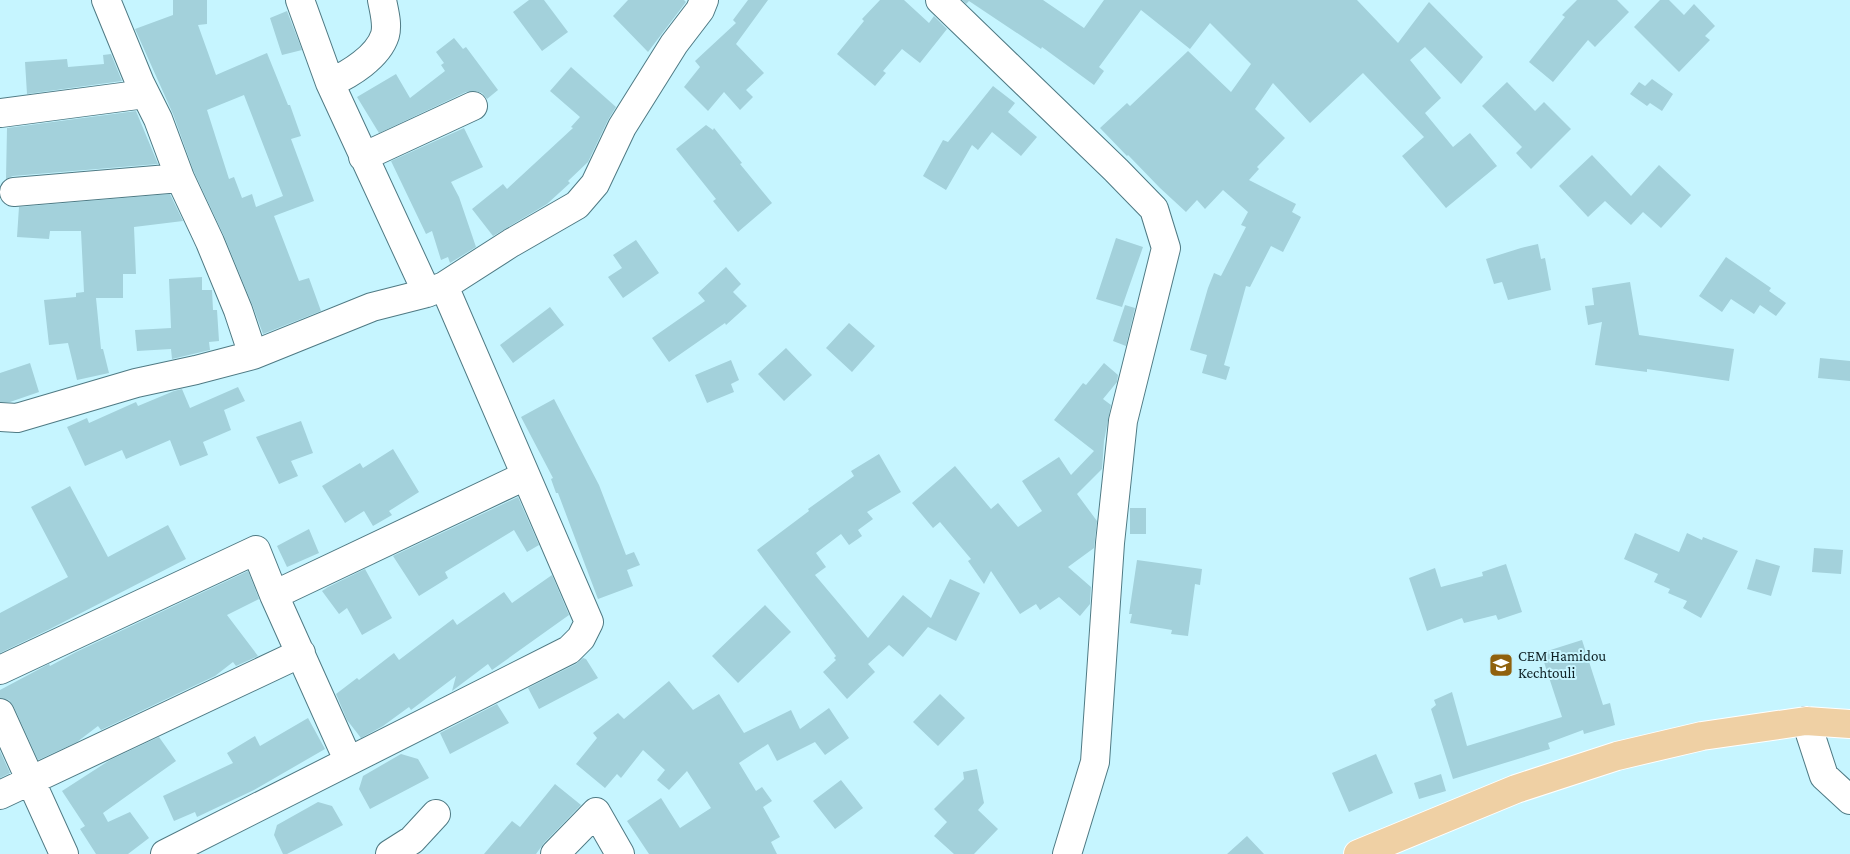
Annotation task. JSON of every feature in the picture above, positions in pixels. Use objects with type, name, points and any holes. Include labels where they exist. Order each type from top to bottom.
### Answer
[{"type":"main road","points":[[1358,854],[1516,789],[1617,756],[1702,736],[1806,721],[1850,724]]},
{"type":"street","points":[[106,0],[158,119],[180,178],[210,242],[238,310],[252,355]]},
{"type":"street","points":[[165,854],[569,650],[581,638],[589,622],[526,476],[435,290],[364,157],[330,83],[300,0]]},
{"type":"street","points":[[330,83],[355,70],[379,47],[385,34],[386,25],[382,0]]},
{"type":"street","points":[[940,0],[1154,209],[1166,248],[1123,421],[1110,543],[1095,762],[1067,854]]},
{"type":"street","points":[[0,417],[17,418],[136,383],[252,355],[372,307],[435,290],[577,205],[595,184],[622,127],[699,3]]},
{"type":"street","points":[[1,113],[146,94]]},
{"type":"street","points":[[364,157],[473,106]]},
{"type":"street","points":[[14,192],[180,178]]},
{"type":"street","points":[[274,595],[526,476]]},
{"type":"street","points":[[0,670],[256,550],[274,595],[348,760]]},
{"type":"street","points":[[0,795],[301,653]]},
{"type":"street","points":[[0,714],[64,854]]},
{"type":"street","points":[[1806,721],[1824,776],[1850,800]]},
{"type":"street","points":[[555,854],[596,812],[620,854]]},
{"type":"street","points":[[390,854],[412,840],[436,814]]},
{"type":"building","points":[[173,0],[207,0],[207,24],[198,25],[216,75],[267,53],[288,105],[290,105],[301,136],[291,139],[314,201],[274,216],[299,281],[309,278],[321,311],[263,334],[224,236],[194,172],[173,114],[135,29],[173,15]],"holes":[[[244,95],[283,196],[256,207],[252,194],[242,198],[234,177],[229,179],[207,110]]]},
{"type":"building","points":[[529,0],[544,0],[568,32],[542,51],[513,12]]},
{"type":"building","points":[[628,0],[684,0],[686,2],[648,52],[613,16]]},
{"type":"building","points":[[748,0],[768,0],[736,44],[764,73],[746,90],[753,97],[740,110],[724,92],[708,111],[684,87],[700,67],[695,61],[736,23],[733,20]]},
{"type":"building","points":[[880,0],[904,0],[929,23],[934,16],[947,29],[920,63],[902,49],[883,71],[886,73],[875,86],[837,54],[864,21],[862,19]]},
{"type":"building","points":[[962,0],[1043,0],[1084,28],[1104,0],[1357,0],[1398,43],[1429,2],[1483,57],[1461,84],[1425,47],[1410,60],[1441,98],[1425,113],[1453,147],[1470,133],[1497,166],[1446,208],[1402,156],[1424,137],[1363,73],[1310,123],[1273,83],[1255,109],[1285,138],[1257,167],[1259,169],[1249,180],[1296,204],[1292,212],[1301,217],[1283,252],[1271,246],[1250,287],[1246,286],[1224,365],[1230,367],[1226,380],[1202,373],[1207,355],[1190,350],[1214,273],[1221,276],[1246,227],[1241,225],[1248,212],[1223,190],[1205,209],[1197,200],[1186,212],[1100,128],[1127,103],[1130,106],[1188,51],[1231,92],[1251,64],[1210,23],[1190,49],[1141,10],[1099,67],[1104,71],[1094,85],[1042,47],[1041,49],[969,1],[966,4]]},
{"type":"building","points":[[1577,0],[1617,0],[1629,12],[1595,47],[1588,40],[1553,82],[1529,62],[1565,17],[1562,15]]},
{"type":"building","points":[[1660,0],[1669,0],[1684,15],[1694,4],[1715,26],[1705,36],[1710,40],[1679,72],[1634,27]]},
{"type":"building","points":[[287,11],[302,50],[282,55],[270,18]]},
{"type":"building","points":[[454,38],[463,49],[466,47],[498,90],[487,99],[482,93],[475,91],[466,92],[379,133],[357,97],[396,74],[410,98],[445,71],[441,65],[444,63],[436,52]]},
{"type":"building","points":[[111,54],[122,81],[27,94],[25,62],[67,59],[68,67],[104,64],[103,55]]},
{"type":"building","points":[[571,67],[616,107],[588,162],[568,181],[570,183],[547,204],[493,236],[472,209],[503,184],[507,189],[573,128],[571,127],[580,117],[550,91]]},
{"type":"building","points":[[1652,79],[1673,94],[1662,111],[1650,103],[1647,106],[1630,94],[1639,82],[1645,86]]},
{"type":"building","points":[[1507,82],[1535,111],[1544,102],[1571,129],[1531,169],[1516,153],[1522,147],[1482,106]]},
{"type":"building","points":[[993,86],[1015,103],[1008,112],[1037,137],[1021,156],[992,132],[978,150],[972,145],[946,190],[923,176],[943,140],[948,142]]},
{"type":"building","points":[[136,111],[158,164],[13,176],[6,179],[7,128]]},
{"type":"building","points":[[706,125],[713,130],[714,128],[772,203],[738,232],[713,201],[716,199],[676,149]]},
{"type":"building","points":[[464,128],[483,167],[451,182],[459,197],[476,247],[450,263],[448,257],[441,260],[432,231],[426,234],[391,161]]},
{"type":"building","points":[[1592,155],[1631,196],[1659,165],[1691,195],[1661,228],[1643,212],[1631,225],[1605,201],[1588,217],[1559,186]]},
{"type":"building","points":[[170,194],[183,221],[134,227],[136,274],[123,274],[123,298],[96,298],[101,349],[103,349],[109,373],[77,380],[68,343],[49,345],[44,300],[76,297],[76,293],[84,292],[81,231],[50,231],[49,239],[17,237],[19,207]]},
{"type":"building","points":[[1116,238],[1143,247],[1122,307],[1096,299]]},
{"type":"building","points":[[636,240],[659,273],[623,298],[608,277],[622,268],[613,255]]},
{"type":"building","points":[[1538,244],[1541,259],[1545,258],[1551,290],[1508,300],[1502,282],[1494,284],[1486,259]]},
{"type":"building","points":[[1726,257],[1771,288],[1769,291],[1786,303],[1776,316],[1760,305],[1754,314],[1731,299],[1722,312],[1699,296]]},
{"type":"building","points":[[726,267],[741,284],[733,292],[747,306],[726,325],[725,323],[669,362],[652,338],[705,301],[698,293]]},
{"type":"building","points":[[202,277],[202,290],[212,290],[213,310],[217,310],[219,341],[209,342],[210,350],[172,359],[171,349],[137,351],[135,330],[171,328],[169,279]]},
{"type":"building","points":[[1630,282],[1639,335],[1734,349],[1729,381],[1647,369],[1647,372],[1595,365],[1602,322],[1588,325],[1585,306],[1594,305],[1592,288]]},
{"type":"building","points":[[1125,305],[1135,308],[1126,346],[1113,341]]},
{"type":"building","points":[[550,307],[564,325],[513,363],[500,345]]},
{"type":"building","points":[[849,323],[875,346],[852,372],[826,348]]},
{"type":"building","points":[[786,348],[812,375],[784,401],[758,374]]},
{"type":"building","points":[[1820,358],[1850,361],[1850,381],[1818,378]]},
{"type":"building","points":[[731,360],[739,380],[731,384],[734,392],[707,403],[695,375]]},
{"type":"building","points":[[30,363],[39,392],[10,402],[0,402],[0,373]]},
{"type":"building","points":[[1104,363],[1118,375],[1117,382],[1103,399],[1111,405],[1104,441],[1102,469],[1077,494],[1097,521],[1094,548],[1068,567],[1091,587],[1090,604],[1080,616],[1059,597],[1040,610],[1036,604],[1020,614],[991,571],[984,584],[968,561],[971,559],[940,522],[933,528],[912,503],[955,466],[991,509],[998,503],[1018,527],[1042,511],[1022,481],[1059,457],[1071,475],[1094,451],[1054,420],[1083,383],[1086,385]]},
{"type":"building","points":[[238,387],[245,401],[224,410],[231,430],[203,442],[208,455],[180,466],[170,440],[126,459],[122,450],[85,466],[67,427],[87,418],[89,423],[136,402],[138,406],[182,389],[190,408]]},
{"type":"building","points":[[554,399],[599,485],[626,555],[634,552],[640,565],[627,570],[633,586],[598,599],[558,493],[556,493],[551,479],[553,478],[521,417]]},
{"type":"building","points":[[301,421],[313,453],[291,461],[298,476],[279,484],[256,437]]},
{"type":"building","points":[[393,449],[419,492],[389,511],[392,515],[373,526],[364,511],[345,523],[322,486],[360,463],[363,468]]},
{"type":"building","points":[[879,454],[901,492],[867,512],[873,519],[858,530],[862,536],[849,545],[841,534],[816,553],[826,567],[815,575],[868,638],[903,595],[931,618],[950,579],[980,593],[956,641],[928,627],[903,657],[889,645],[868,664],[875,672],[847,699],[823,672],[836,660],[834,658],[836,656],[757,550],[809,511],[808,509],[854,476],[851,471]]},
{"type":"building","points":[[70,486],[108,557],[168,525],[186,559],[0,653],[0,613],[68,577],[31,507]]},
{"type":"building","points":[[518,497],[539,545],[527,552],[514,530],[445,572],[448,578],[419,596],[393,556]]},
{"type":"building","points":[[1130,508],[1146,508],[1146,534],[1130,534]]},
{"type":"building","points":[[309,529],[319,553],[287,567],[277,546]]},
{"type":"building","points":[[1635,533],[1679,552],[1687,533],[1702,540],[1703,537],[1738,551],[1701,618],[1683,608],[1687,601],[1668,593],[1670,589],[1654,582],[1658,574],[1624,559]]},
{"type":"building","points":[[1814,548],[1843,550],[1841,574],[1812,572]]},
{"type":"building","points":[[1756,559],[1780,566],[1771,596],[1747,589]]},
{"type":"building","points":[[1137,560],[1202,569],[1200,585],[1195,584],[1188,636],[1171,634],[1172,630],[1130,623],[1132,614],[1129,614]]},
{"type":"building","points":[[1506,564],[1522,612],[1498,620],[1496,615],[1464,623],[1462,618],[1427,631],[1409,578],[1435,568],[1441,587],[1483,576],[1482,572]]},
{"type":"building","points":[[365,569],[392,618],[362,635],[347,608],[339,614],[322,591]]},
{"type":"building","points":[[248,571],[259,599],[227,615],[258,656],[236,666],[233,662],[215,676],[101,730],[98,726],[77,742],[38,760],[14,707],[9,700],[0,698],[0,690],[49,664],[50,666]]},
{"type":"building","points":[[552,575],[569,615],[492,670],[488,664],[452,691],[456,676],[411,710],[409,707],[383,726],[361,738],[347,720],[336,694],[357,678],[359,680],[394,653],[399,660],[453,619],[457,625],[504,592],[512,603]]},
{"type":"building","points":[[765,605],[791,632],[738,683],[712,656]]},
{"type":"building","points":[[1582,640],[1603,705],[1610,703],[1615,725],[1584,734],[1583,730],[1548,743],[1550,749],[1453,779],[1431,709],[1436,705],[1434,700],[1452,692],[1467,746],[1562,717],[1541,653]]},
{"type":"building","points":[[583,658],[586,659],[598,678],[539,709],[528,688],[576,664]]},
{"type":"building","points":[[669,681],[693,710],[719,694],[744,733],[791,710],[800,729],[829,708],[849,738],[825,755],[815,742],[777,761],[768,744],[739,763],[756,791],[762,787],[772,801],[763,807],[780,837],[771,842],[777,854],[649,854],[627,821],[661,798],[680,828],[711,808],[687,771],[669,790],[657,780],[665,770],[643,750],[621,778],[617,774],[605,788],[576,764],[597,738],[593,733],[618,713],[624,719]]},
{"type":"building","points":[[940,694],[965,718],[938,746],[913,722]]},
{"type":"building","points":[[497,704],[509,723],[450,754],[440,733]]},
{"type":"building","points":[[308,718],[325,749],[254,790],[197,817],[195,812],[174,821],[163,796],[233,763],[227,753],[255,736],[260,746]]},
{"type":"building","points":[[159,737],[176,761],[103,813],[108,822],[130,812],[149,838],[128,854],[96,854],[80,829],[85,826],[62,791],[110,760]]},
{"type":"building","points":[[0,751],[10,773],[0,778]]},
{"type":"building","points":[[401,754],[418,759],[429,778],[370,809],[359,789],[363,776]]},
{"type":"building","points":[[1376,754],[1393,793],[1349,812],[1332,773]]},
{"type":"building","points":[[977,769],[984,803],[978,810],[998,829],[974,854],[954,854],[934,836],[947,822],[934,809],[964,779],[963,772]]},
{"type":"building","points":[[1441,774],[1446,791],[1419,799],[1414,783]]},
{"type":"building","points":[[841,780],[863,808],[835,829],[813,801]]},
{"type":"building","points":[[555,784],[581,805],[544,843],[536,854],[484,854],[512,821],[520,827]]},
{"type":"building","points":[[318,802],[332,806],[343,825],[287,854],[283,854],[274,835],[277,825]]},
{"type":"building","points":[[1247,836],[1264,854],[1227,854]]},
{"type":"place","name":"CEM Hamidou Kechtouli","points":[[1501,665]]}]
